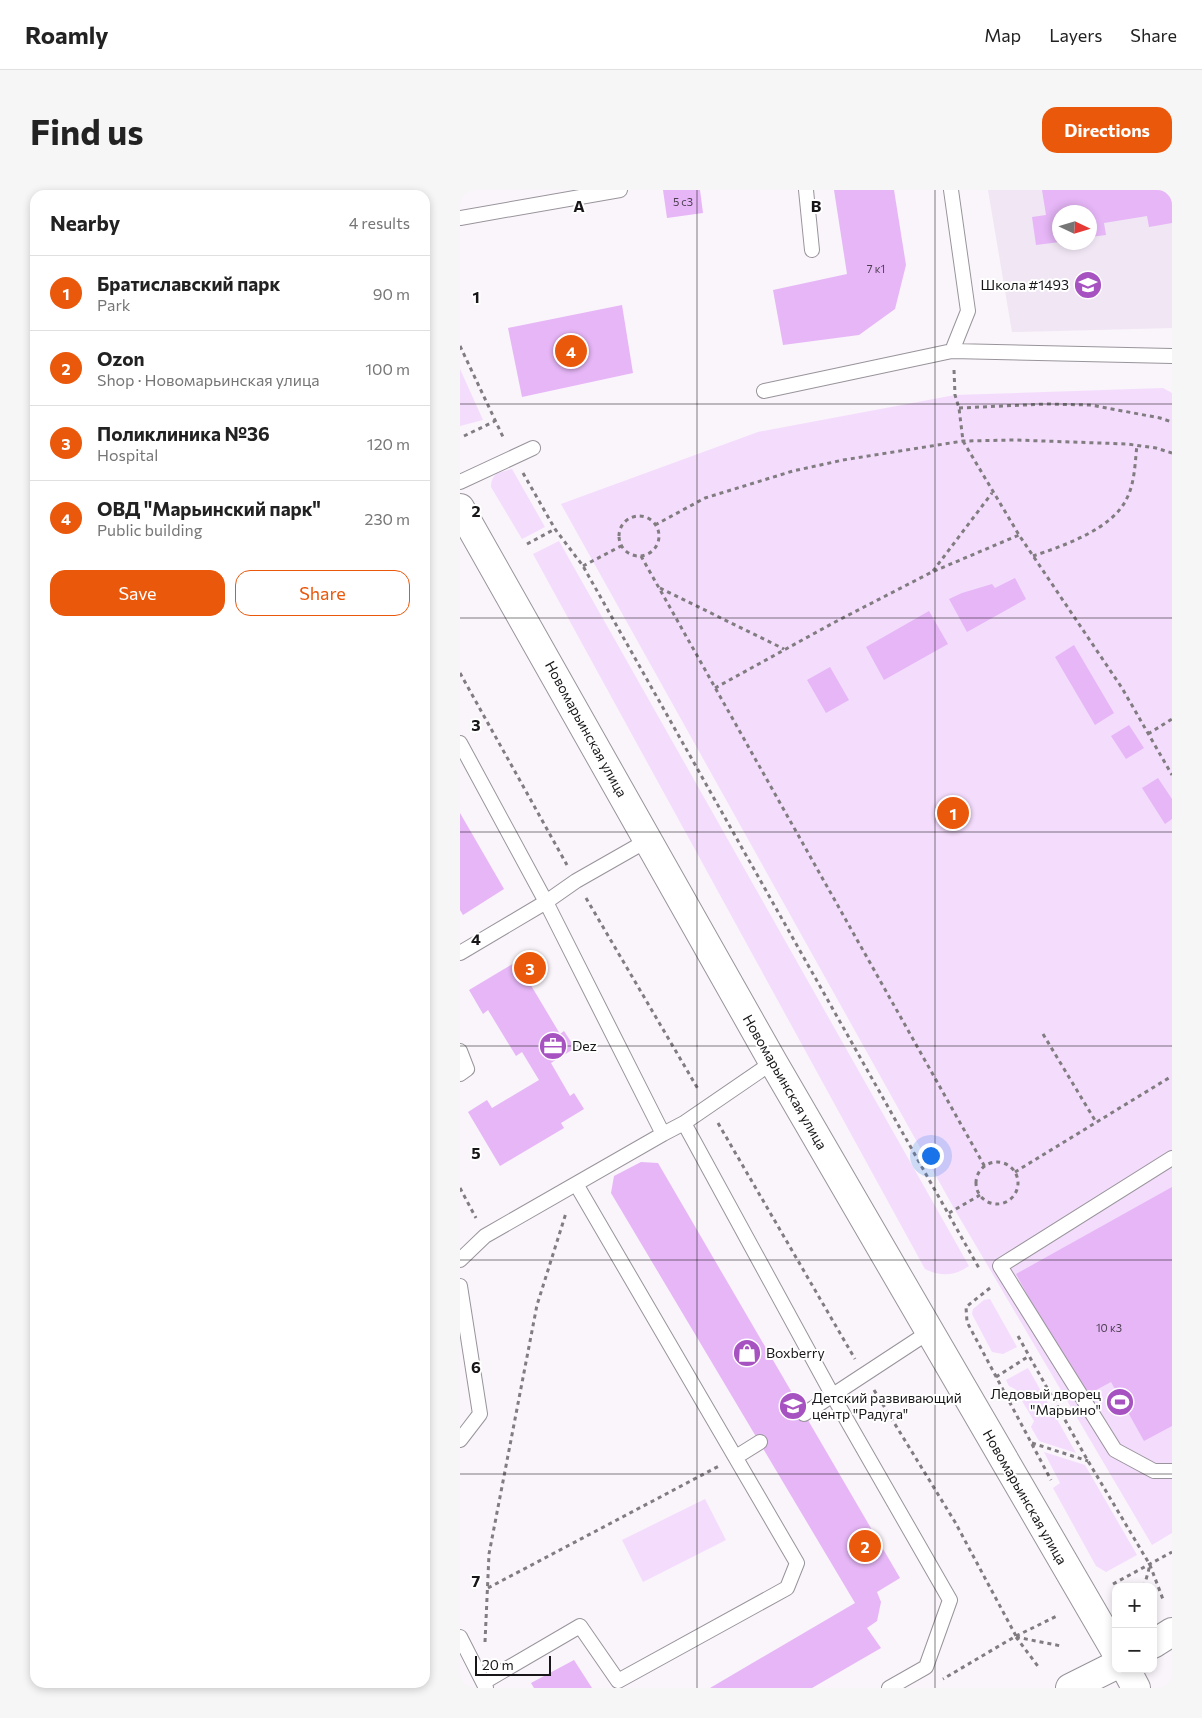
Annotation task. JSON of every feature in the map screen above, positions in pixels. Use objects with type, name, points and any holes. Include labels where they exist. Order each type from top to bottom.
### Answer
[{"type":"street","name":"Новомарьинская улица","points":[[460,508],[773,1062],[1112,1645]]},
{"type":"street","points":[[1157,1641],[1172,1632]]},
{"type":"street","points":[[1070,1688],[1112,1667]]},
{"type":"street","points":[[1128,1673],[1136,1688]]},
{"type":"lane","points":[[460,218],[620,190]]},
{"type":"lane","points":[[806,190],[812,250]]},
{"type":"lane","points":[[951,190],[968,311],[952,351]]},
{"type":"lane","points":[[764,391],[952,351],[1172,356]]},
{"type":"lane","points":[[460,482],[533,448]]},
{"type":"lane","points":[[460,742],[546,902],[663,1134]]},
{"type":"lane","points":[[460,953],[546,902],[576,881],[648,840]]},
{"type":"lane","points":[[460,1051],[467,1070],[460,1074]]},
{"type":"lane","points":[[460,1260],[485,1236],[684,1123],[773,1062]]},
{"type":"lane","points":[[684,1123],[833,1396],[950,1600],[926,1667],[889,1688]]},
{"type":"lane","points":[[1172,1158],[1000,1266],[1115,1450],[1154,1471],[1172,1471]]},
{"type":"lane","points":[[460,1637],[485,1685],[580,1626],[618,1681],[787,1588],[797,1563],[576,1184]]},
{"type":"lane","points":[[460,1286],[480,1414],[460,1440]]},
{"type":"lane","points":[[804,1414],[929,1332]]},
{"type":"lane","points":[[736,1457],[760,1442]]},
{"type":"path","points":[[460,346],[514,458],[556,529],[583,566],[983,1274]]},
{"type":"path","points":[[952,351],[955,395],[959,408],[963,441],[992,493],[1122,688],[1172,775]]},
{"type":"path","points":[[959,408],[1046,404],[1091,405],[1172,422]]},
{"type":"path","points":[[464,436],[495,421]]},
{"type":"path","points":[[655,525],[705,498],[793,471],[843,460],[963,441],[1015,440],[1137,445],[1172,453]]},
{"type":"path","points":[[1033,556],[1077,540],[1112,518],[1123,507],[1132,480],[1137,445]]},
{"type":"path","points":[[932,572],[992,493]]},
{"type":"path","points":[[646,517],[655,525],[658,530],[658,541],[652,551],[641,556],[630,554],[622,546],[618,534],[623,523],[628,519],[646,517]]},
{"type":"path","points":[[527,544],[556,529]]},
{"type":"path","points":[[716,688],[835,622],[932,572],[1019,534]]},
{"type":"path","points":[[583,566],[622,546]]},
{"type":"path","points":[[641,556],[985,1167]]},
{"type":"path","points":[[659,587],[785,650]]},
{"type":"path","points":[[460,673],[576,881],[865,1375],[955,1522],[1016,1636],[1040,1669]]},
{"type":"path","points":[[1148,734],[1172,719]]},
{"type":"path","points":[[1042,1034],[1096,1122]]},
{"type":"path","points":[[1015,1172],[1172,1076]]},
{"type":"path","points":[[1001,1162],[1015,1172],[1018,1181],[1017,1190],[1012,1198],[1005,1203],[996,1205],[986,1202],[980,1195],[976,1183],[977,1177],[985,1167],[1001,1162]]},
{"type":"path","points":[[485,1685],[489,1554],[537,1305],[576,1184]]},
{"type":"path","points":[[460,1188],[485,1236]]},
{"type":"path","points":[[949,1213],[980,1195]]},
{"type":"path","points":[[986,1281],[990,1288],[966,1306],[967,1322],[1052,1480]]},
{"type":"path","points":[[1015,1330],[1088,1461],[1150,1564],[1164,1602]]},
{"type":"path","points":[[996,1377],[1029,1356]]},
{"type":"path","points":[[1032,1443],[1088,1461]]},
{"type":"path","points":[[487,1588],[736,1457]]},
{"type":"path","points":[[1116,1583],[1172,1552]]},
{"type":"path","points":[[1145,1583],[1150,1564]]},
{"type":"path","points":[[935,1683],[1016,1636],[1057,1616]]},
{"type":"path","points":[[1016,1636],[1061,1646]]},
{"type":"shaded area","name":"Школа #1493","points":[[988,190],[1172,190],[1172,328],[1012,332]]},
{"type":"shaded area","points":[[460,369],[483,420],[460,426]]},
{"type":"shaded area","points":[[1163,388],[1172,393],[1172,1533],[1152,1545],[955,1210],[561,504],[758,432],[955,395]]},
{"type":"shaded area","points":[[512,469],[545,527],[522,539],[491,487],[495,476],[500,472]]},
{"type":"shaded area","points":[[559,541],[969,1266],[964,1269],[958,1272],[942,1274],[925,1269],[533,554]]},
{"type":"shaded area","points":[[990,1299],[1017,1347],[1003,1354],[992,1352],[972,1314],[973,1309],[984,1300]]},
{"type":"shaded area","points":[[1028,1368],[1076,1453],[1039,1441],[1031,1427],[1034,1421],[1015,1389],[1009,1386],[1006,1380]]},
{"type":"shaded area","points":[[1044,1452],[1085,1465],[1137,1555],[1106,1572],[1096,1566],[1053,1488],[1060,1483]]},
{"type":"shaded area","points":[[705,1499],[726,1540],[643,1582],[622,1540]]},
{"type":"building","points":[[663,190],[700,190],[703,213],[667,218]]},
{"type":"building","points":[[834,190],[894,190],[906,265],[895,309],[859,335],[783,345],[773,290],[847,274]]},
{"type":"building","points":[[1042,190],[1172,190],[1172,223],[1149,227],[1147,216],[1104,223],[1106,235],[1097,236],[1097,205],[1052,205],[1052,243],[1036,245],[1032,217],[1046,215]]},
{"type":"building","points":[[622,305],[633,373],[522,397],[508,328]]},
{"type":"building","points":[[1015,578],[1026,599],[967,632],[949,599],[992,584],[995,588]]},
{"type":"building","points":[[929,611],[948,644],[884,680],[866,647]]},
{"type":"building","points":[[1074,645],[1114,713],[1095,725],[1055,657]]},
{"type":"building","points":[[830,667],[849,700],[826,713],[807,680]]},
{"type":"building","points":[[1129,725],[1144,748],[1126,759],[1111,736]]},
{"type":"building","points":[[1158,778],[1172,799],[1172,819],[1165,824],[1142,788]]},
{"type":"building","points":[[460,813],[504,889],[463,915],[460,910]]},
{"type":"building","points":[[526,956],[538,977],[529,982],[560,1034],[564,1031],[575,1048],[551,1063],[570,1096],[574,1093],[584,1109],[561,1123],[564,1128],[500,1166],[468,1112],[487,1100],[492,1108],[539,1080],[522,1052],[516,1056],[488,1010],[483,1014],[469,990]]},
{"type":"building","points":[[641,1162],[658,1163],[900,1578],[877,1592],[881,1602],[877,1621],[867,1628],[881,1648],[812,1688],[710,1688],[855,1603],[611,1193],[614,1176]]},
{"type":"building","points":[[1172,1187],[1172,1426],[1144,1441],[1111,1382],[1083,1397],[1016,1274]]},
{"type":"building","points":[[574,1660],[592,1688],[534,1688],[531,1683]]},
{"type":"place","name":"Школа #1493","points":[[1088,285]]},
{"type":"place","name":"ОВД \"Марьинский парк\"","points":[[571,351]]},
{"type":"place","name":"Братиславский парк","points":[[953,813]]},
{"type":"place","name":"Поликлиника №36","points":[[530,968]]},
{"type":"place","name":"Dez","points":[[553,1046]]},
{"type":"place","name":"Boxberry","points":[[747,1353]]},
{"type":"place","name":"Ледовый дворец \"Марьино\"","points":[[1120,1402]]},
{"type":"place","name":"Детский развивающий центр \"Радуга\"","points":[[793,1406]]},
{"type":"place","name":"Ozon","points":[[865,1546]]}]
